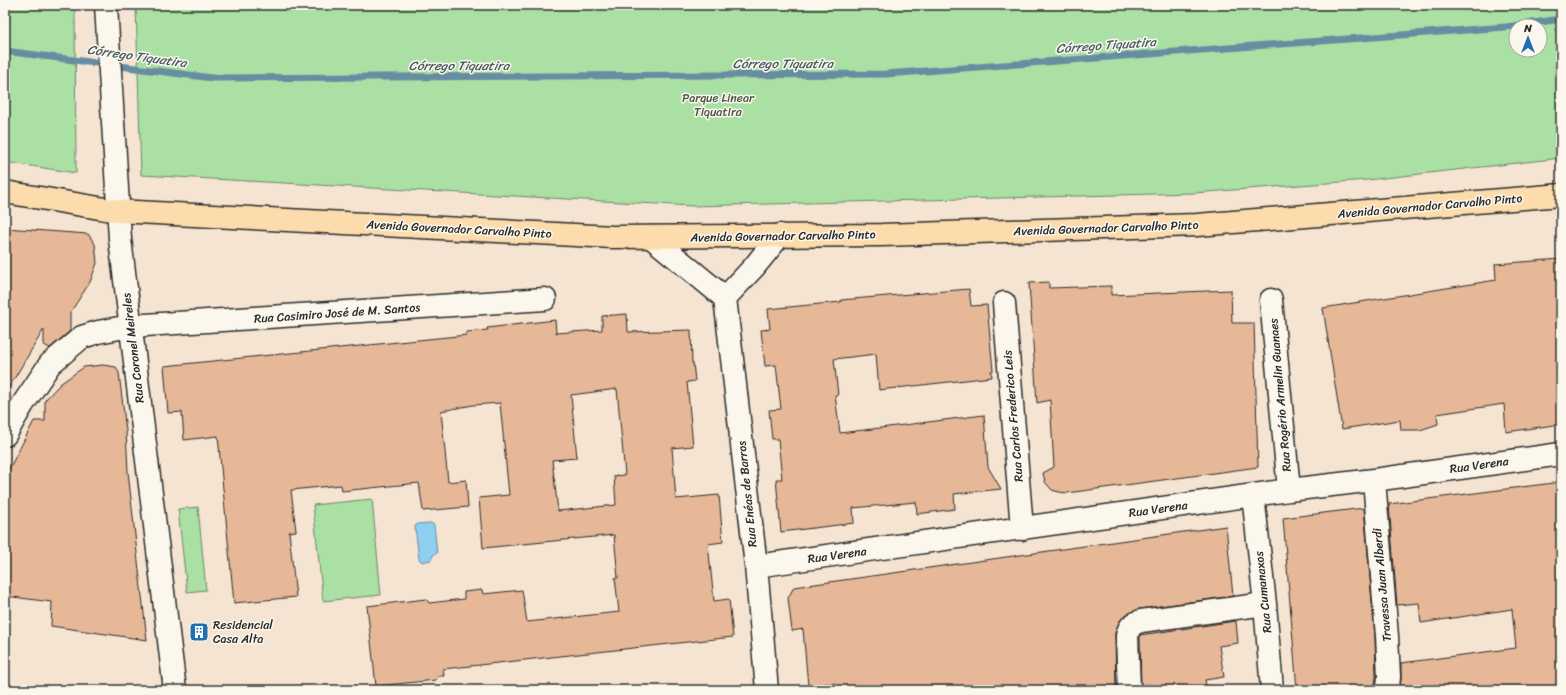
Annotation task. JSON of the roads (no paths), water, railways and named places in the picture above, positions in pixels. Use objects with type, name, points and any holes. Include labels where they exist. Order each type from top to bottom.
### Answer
[{"type":"main road","name":"Avenida Governador Carvalho Pinto","points":[[5,192],[117,211],[613,237],[882,235],[1197,225],[1561,195]]},
{"type":"street","name":"Rua Coronel Meireles","points":[[106,5],[117,211],[175,690]]},
{"type":"street","points":[[651,237],[725,298],[780,236]]},
{"type":"street","name":"Rua Enéas de Barros","points":[[725,298],[756,566],[767,690]]},
{"type":"street","name":"Rua Casimiro José de M. Santos","points":[[5,435],[23,404],[50,364],[82,337],[98,332],[130,326],[545,299]]},
{"type":"street","name":"Rua Rogério Armelin Guanaes","points":[[1271,300],[1288,490]]},
{"type":"street","name":"Rua Carlos Frederico Leis","points":[[1004,303],[1022,529]]},
{"type":"street","name":"Rua Verena","points":[[756,566],[1288,490],[1374,480],[1561,454]]},
{"type":"street","name":"Travessa Juan Alberdi","points":[[1374,480],[1387,636],[1389,677],[1388,687],[1386,690]]},
{"type":"street","name":"Rua Cumanaxos","points":[[1253,495],[1265,604],[1272,690]]},
{"type":"street","points":[[1129,690],[1127,636],[1128,629],[1132,624],[1141,621],[1265,604]]},
{"type":"water","points":[[431,523],[434,525],[437,553],[433,555],[431,560],[422,562],[419,559],[415,527],[417,524]]},
{"type":"waterway","name":"Córrego Tiquatira","points":[[5,51],[212,78],[886,74],[1506,27],[1561,19]]},
{"type":"place","name":"Residencial Casa Alta","points":[[199,632]]},
{"type":"park label","name":"Parque Linear Tiquatira","points":[[718,105]]}]
